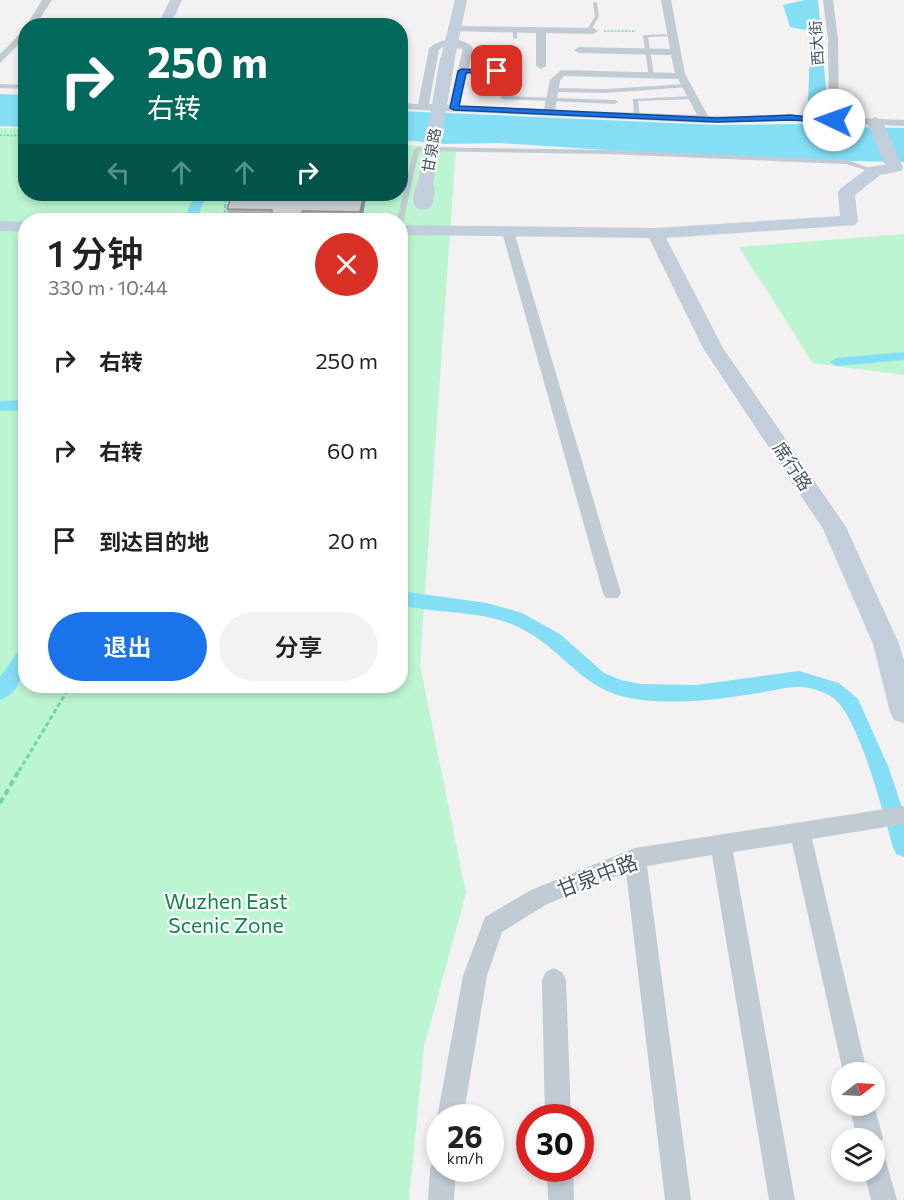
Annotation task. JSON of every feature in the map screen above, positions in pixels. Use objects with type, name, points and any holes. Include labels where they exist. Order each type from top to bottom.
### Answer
[{"type":"street","points":[[35,18],[47,0]]},
{"type":"street","points":[[167,18],[176,0]]},
{"type":"street","name":"甘泉路","points":[[409,231],[423,200],[447,62],[461,0]]},
{"type":"street","points":[[666,0],[684,81],[705,120]]},
{"type":"street","name":"西大街","points":[[828,0],[833,39],[831,120]]},
{"type":"street","points":[[454,29],[515,33],[541,29],[587,33],[579,50],[580,74]]},
{"type":"street","points":[[541,29],[541,66]]},
{"type":"street","points":[[608,37],[611,75]]},
{"type":"street","points":[[0,60],[18,40]]},
{"type":"street","points":[[423,106],[434,48],[439,44],[464,44],[468,48],[454,108]]},
{"type":"street","points":[[579,50],[676,52]]},
{"type":"street","points":[[549,113],[557,75],[651,76],[684,81]]},
{"type":"street","points":[[408,105],[705,120],[801,118],[904,123]]},
{"type":"street","points":[[409,231],[655,233],[849,221],[846,194],[875,171],[895,168],[875,122]]},
{"type":"street","points":[[0,226],[18,227]]},
{"type":"street","points":[[508,232],[612,593]]},
{"type":"street","name":"席行路","points":[[655,233],[713,348],[834,527],[886,644],[904,712]]},
{"type":"street","name":"甘泉中路","points":[[452,1104],[475,976],[493,925],[539,897],[635,858],[904,815]]},
{"type":"street","points":[[800,832],[853,1062]]},
{"type":"street","points":[[721,844],[782,1200]]},
{"type":"street","points":[[635,858],[678,1200]]},
{"type":"street","points":[[554,980],[558,1104]]},
{"type":"street","points":[[441,1200],[442,1182]]},
{"type":"street","points":[[560,1182],[561,1200]]},
{"type":"street","points":[[880,1182],[884,1200]]},
{"type":"lane","points":[[587,33],[597,16],[595,3]]},
{"type":"lane","points":[[651,76],[645,36],[673,35]]},
{"type":"lane","points":[[462,71],[520,72]]},
{"type":"lane","points":[[503,98],[605,91],[684,81]]},
{"type":"lane","points":[[0,86],[18,87]]},
{"type":"lane","points":[[552,95],[615,102]]},
{"type":"lane","points":[[637,117],[635,100],[693,98]]},
{"type":"lane","points":[[408,188],[417,149],[608,152],[847,162],[875,171]]},
{"type":"path","points":[[587,33],[636,31]]},
{"type":"path","points":[[0,135],[18,136]]},
{"type":"path","points":[[0,803],[66,693]]},
{"type":"green space","name":"Wuzhen East Scenic Zone","points":[[0,128],[18,129],[18,201],[408,201],[408,145],[456,147],[420,665],[466,893],[424,1047],[409,1200],[0,1200]]},
{"type":"green space","points":[[904,234],[904,375],[813,363],[739,247]]},
{"type":"water","points":[[805,0],[818,0],[826,89],[825,124],[829,127],[904,128],[904,162],[744,159],[499,143],[445,144],[408,141],[408,111],[717,125],[807,124],[811,31],[790,27],[783,5]]},
{"type":"water","points":[[0,94],[18,95],[18,127],[0,126]]},
{"type":"building","points":[[230,201],[362,201],[360,212],[272,213],[272,210],[227,209]]},
{"type":"waterway","points":[[193,213],[198,201]]},
{"type":"waterway","points":[[837,362],[904,356]]},
{"type":"waterway","points":[[0,406],[18,405]]},
{"type":"waterway","points":[[408,600],[487,610],[515,618],[554,639],[597,678],[617,687],[641,692],[696,693],[799,679],[833,688],[842,694],[860,721],[878,766],[904,847]]},
{"type":"waterway","points":[[0,692],[18,666]]},
{"type":"route","points":[[497,71],[462,71],[454,108],[717,120],[790,118],[834,120]]}]
